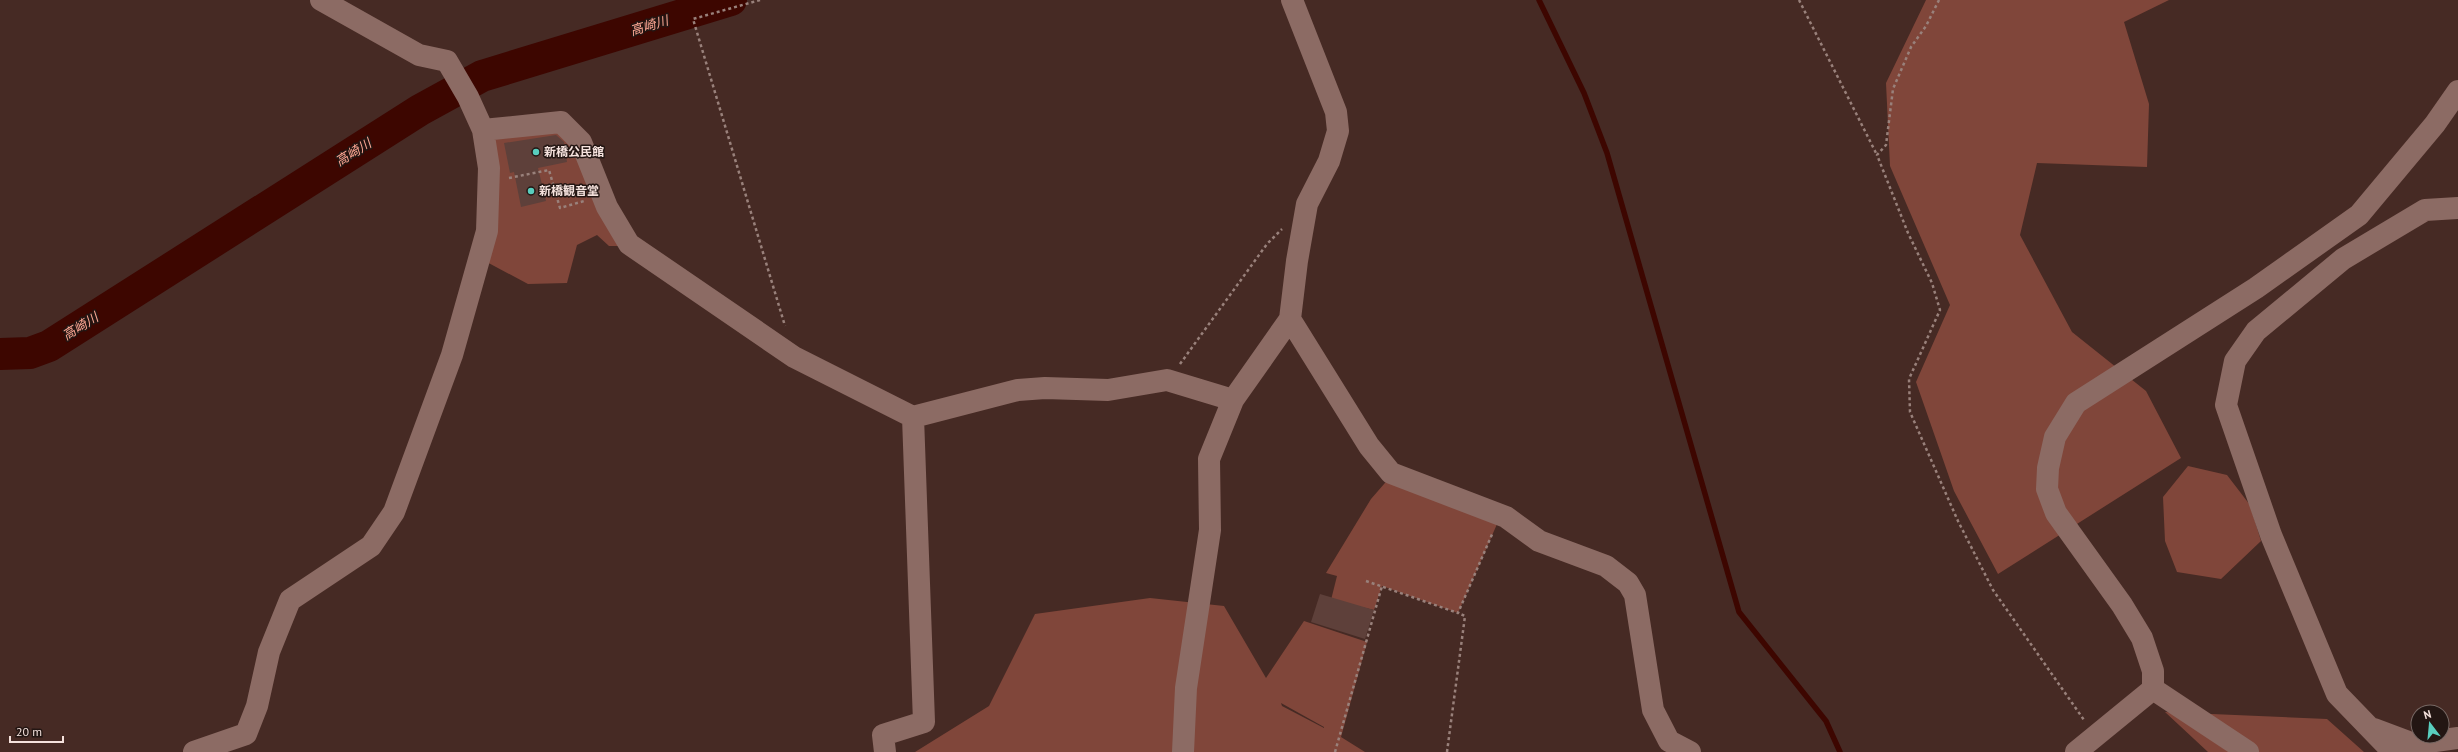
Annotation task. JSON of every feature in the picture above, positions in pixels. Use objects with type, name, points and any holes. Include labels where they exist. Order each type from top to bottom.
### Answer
[{"type":"street","points":[[194,752],[246,734],[257,706],[269,652],[290,600],[371,546],[394,512],[452,355],[487,231],[489,168],[483,130],[468,97],[447,61],[419,55],[321,0]]},
{"type":"street","points":[[1183,752],[1186,688],[1210,530],[1209,459],[1233,400],[1290,319],[1297,261],[1307,204],[1329,161],[1338,131],[1336,112],[1292,0]]},
{"type":"street","points":[[2076,752],[2153,689],[2153,671],[2142,638],[2122,604],[2056,513],[2048,489],[2048,468],[2055,437],[2076,403],[2256,288],[2359,215],[2435,124],[2458,91]]},
{"type":"street","points":[[483,130],[561,122],[581,142],[606,207],[629,244],[794,357],[913,417],[1018,390],[1045,388],[1108,390],[1167,380],[1233,400]]},
{"type":"street","points":[[2393,752],[2368,728],[2337,694],[2271,535],[2226,405],[2235,361],[2256,331],[2343,258],[2425,210],[2458,208]]},
{"type":"street","points":[[1290,319],[1368,446],[1391,473],[1501,515],[1539,541],[1606,566],[1628,583],[1635,595],[1653,710],[1669,741],[1690,752]]},
{"type":"street","points":[[885,752],[883,736],[924,722],[913,417]]},
{"type":"street","points":[[2153,689],[2248,752]]},
{"type":"street","points":[[2368,728],[2414,744],[2458,738]]},
{"type":"path","points":[[760,0],[693,19],[785,327]]},
{"type":"path","points":[[1799,0],[1877,154],[1908,233],[1932,283],[1940,310],[1909,379],[1910,412],[1958,520],[1993,590],[2096,737]]},
{"type":"path","points":[[1877,154],[1886,145],[1893,89],[1911,47],[1926,26],[1939,0]]},
{"type":"path","points":[[488,181],[524,176],[549,170],[560,208],[584,201],[580,190],[597,183]]},
{"type":"path","points":[[1167,380],[1191,351],[1267,244],[1307,204]]},
{"type":"path","points":[[1458,612],[1501,515]]},
{"type":"path","points":[[1366,581],[1458,612],[1465,616],[1446,752]]},
{"type":"path","points":[[1336,752],[1382,586]]},
{"type":"shaded area","points":[[1926,0],[2169,0],[2124,22],[2149,104],[2147,167],[2037,163],[2020,235],[2072,332],[2146,391],[2181,458],[1998,574],[1954,491],[1916,382],[1950,305],[1890,166],[1886,83]]},
{"type":"shaded area","points":[[560,125],[626,246],[609,246],[597,235],[577,245],[567,283],[528,284],[483,260],[487,133]]},
{"type":"shaded area","points":[[2188,466],[2227,475],[2250,505],[2261,541],[2221,579],[2177,572],[2165,541],[2163,497]]},
{"type":"shaded area","points":[[1391,476],[1501,515],[1458,613],[1382,586],[1374,610],[1331,600],[1337,576],[1326,573],[1371,499]]},
{"type":"shaded area","points":[[1150,598],[1224,606],[1266,678],[1304,621],[1367,642],[1341,737],[1365,752],[915,752],[989,706],[1035,614]],"holes":[[[1281,703],[1324,727],[1282,706]]]},
{"type":"shaded area","points":[[2165,712],[2327,719],[2364,752],[2208,752]]},
{"type":"building","name":"新橋公民館","points":[[556,135],[564,142],[567,162],[538,168],[546,201],[521,207],[514,172],[510,173],[504,143]]},
{"type":"building","points":[[1320,594],[1374,610],[1365,639],[1311,622]]},
{"type":"waterway","name":"高崎川","points":[[0,354],[30,353],[49,346],[420,110],[482,76],[731,0]]},
{"type":"waterway","points":[[1539,0],[1584,93],[1607,153],[1739,612],[1826,721],[1840,752]]},
{"type":"place","name":"新橋公民館","points":[[536,152]]},
{"type":"place","name":"新橋観音堂","points":[[531,191]]}]
